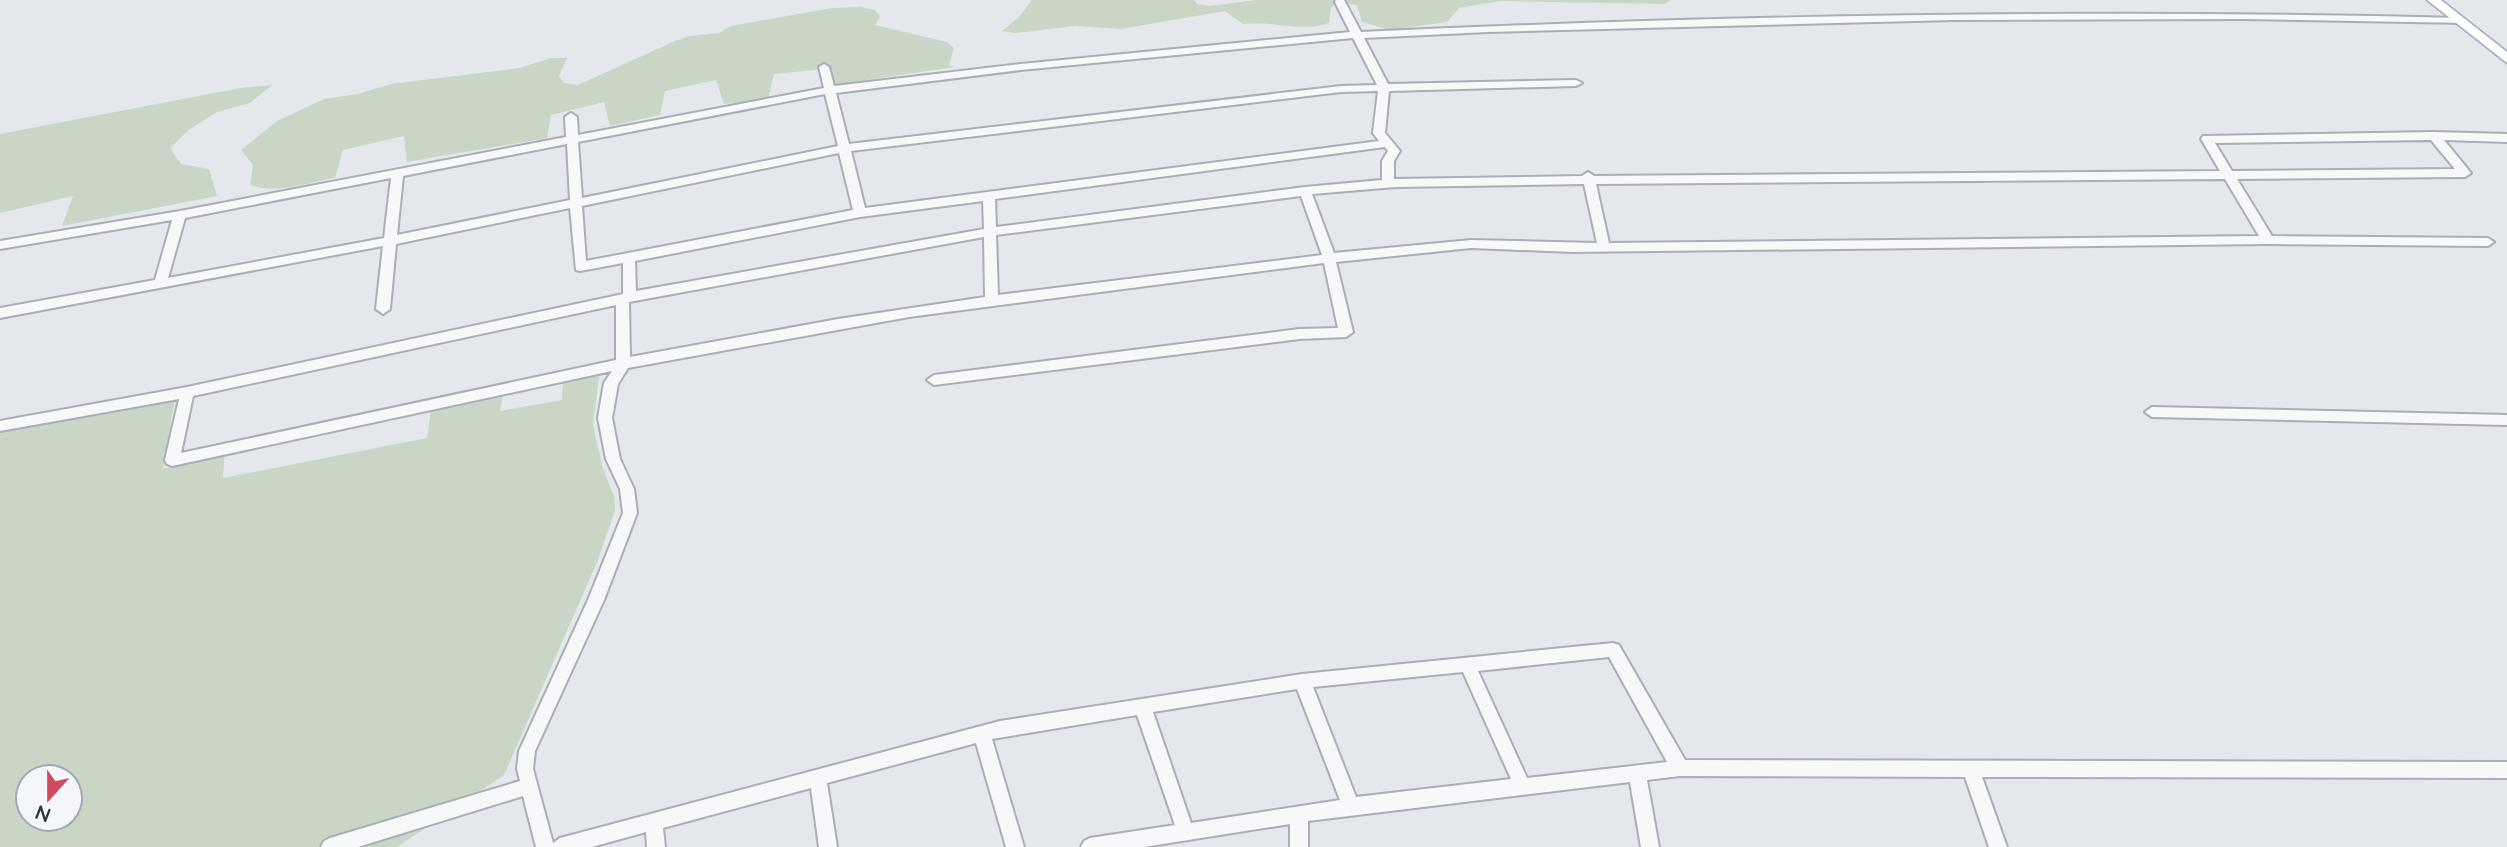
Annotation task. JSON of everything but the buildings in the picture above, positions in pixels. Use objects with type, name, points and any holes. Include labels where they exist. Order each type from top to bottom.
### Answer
[{"type":"main road","points":[[2433,0],[2507,58]]},
{"type":"street","points":[[1340,2],[1384,87],[1379,132],[1394,151],[1388,161],[1392,183]]},
{"type":"street","points":[[0,245],[180,215],[830,90],[1021,67],[1355,35],[1561,26],[1953,17],[2243,16],[2461,22]]},
{"type":"street","points":[[824,67],[860,213]]},
{"type":"street","points":[[0,313],[390,241],[845,148],[1341,89],[1576,83]]},
{"type":"street","points":[[572,117],[580,267],[860,213],[1389,143]]},
{"type":"street","points":[[2268,240],[2207,139],[2434,136],[2507,138]]},
{"type":"street","points":[[0,426],[187,392],[626,298],[990,232],[1305,191],[1392,183],[1588,178],[2464,170],[2434,136]]},
{"type":"street","points":[[383,309],[397,173]]},
{"type":"street","points":[[1588,178],[1604,247]]},
{"type":"street","points":[[934,380],[1299,334],[1346,332],[1329,258],[1305,191]]},
{"type":"street","points":[[989,196],[992,299]]},
{"type":"street","points":[[160,283],[180,215]]},
{"type":"street","points":[[187,392],[172,460],[624,364],[835,324],[992,299],[1405,249],[1471,244],[1604,247],[2268,240],[2488,242]]},
{"type":"street","points":[[545,847],[525,769],[527,751],[596,600],[630,513],[627,489],[613,459],[605,418],[611,383],[624,364],[629,257]]},
{"type":"street","points":[[2152,412],[2507,420]]},
{"type":"street","points":[[560,847],[982,733],[1301,681],[1613,650],[1680,768]]},
{"type":"street","points":[[1467,664],[1522,785]]},
{"type":"street","points":[[1301,681],[1351,807]]},
{"type":"street","points":[[1143,708],[1185,831]]},
{"type":"street","points":[[982,733],[1015,847]]},
{"type":"street","points":[[1090,847],[1351,807],[1680,768],[2507,769]]},
{"type":"street","points":[[1970,768],[1998,847]]},
{"type":"street","points":[[1637,772],[1650,847]]},
{"type":"street","points":[[818,777],[828,847]]},
{"type":"street","points":[[330,847],[531,786]]},
{"type":"street","points":[[1299,814],[1299,847]]},
{"type":"street","points":[[654,820],[656,847]]},
{"type":"green space","points":[[1032,0],[1194,0],[1197,4],[1210,6],[1256,0],[1671,0],[1665,4],[1500,1],[1459,8],[1447,22],[1390,30],[1362,22],[1357,5],[1343,3],[1331,7],[1329,23],[1308,27],[1243,24],[1225,11],[1121,29],[1076,26],[1015,33],[1002,31],[1020,16]]},
{"type":"green space","points":[[861,7],[875,10],[880,17],[875,25],[947,42],[954,48],[949,65],[954,67],[832,85],[825,69],[774,74],[768,99],[724,104],[716,80],[665,91],[660,115],[610,126],[604,102],[551,115],[547,138],[407,162],[404,136],[343,150],[335,178],[271,189],[250,185],[253,165],[241,150],[277,121],[324,99],[358,94],[391,84],[520,68],[551,58],[567,58],[559,76],[564,83],[578,85],[690,36],[719,33],[731,26],[832,8]]},
{"type":"green space","points":[[272,85],[250,103],[217,112],[190,129],[170,148],[181,164],[209,169],[217,196],[62,226],[73,196],[0,213],[0,134],[240,88]]},
{"type":"green space","points":[[600,370],[593,425],[603,469],[614,496],[615,510],[598,560],[504,775],[397,847],[0,847],[0,432],[175,398],[163,469],[225,450],[223,478],[427,438],[431,410],[503,395],[500,411],[562,400],[563,381]]}]
